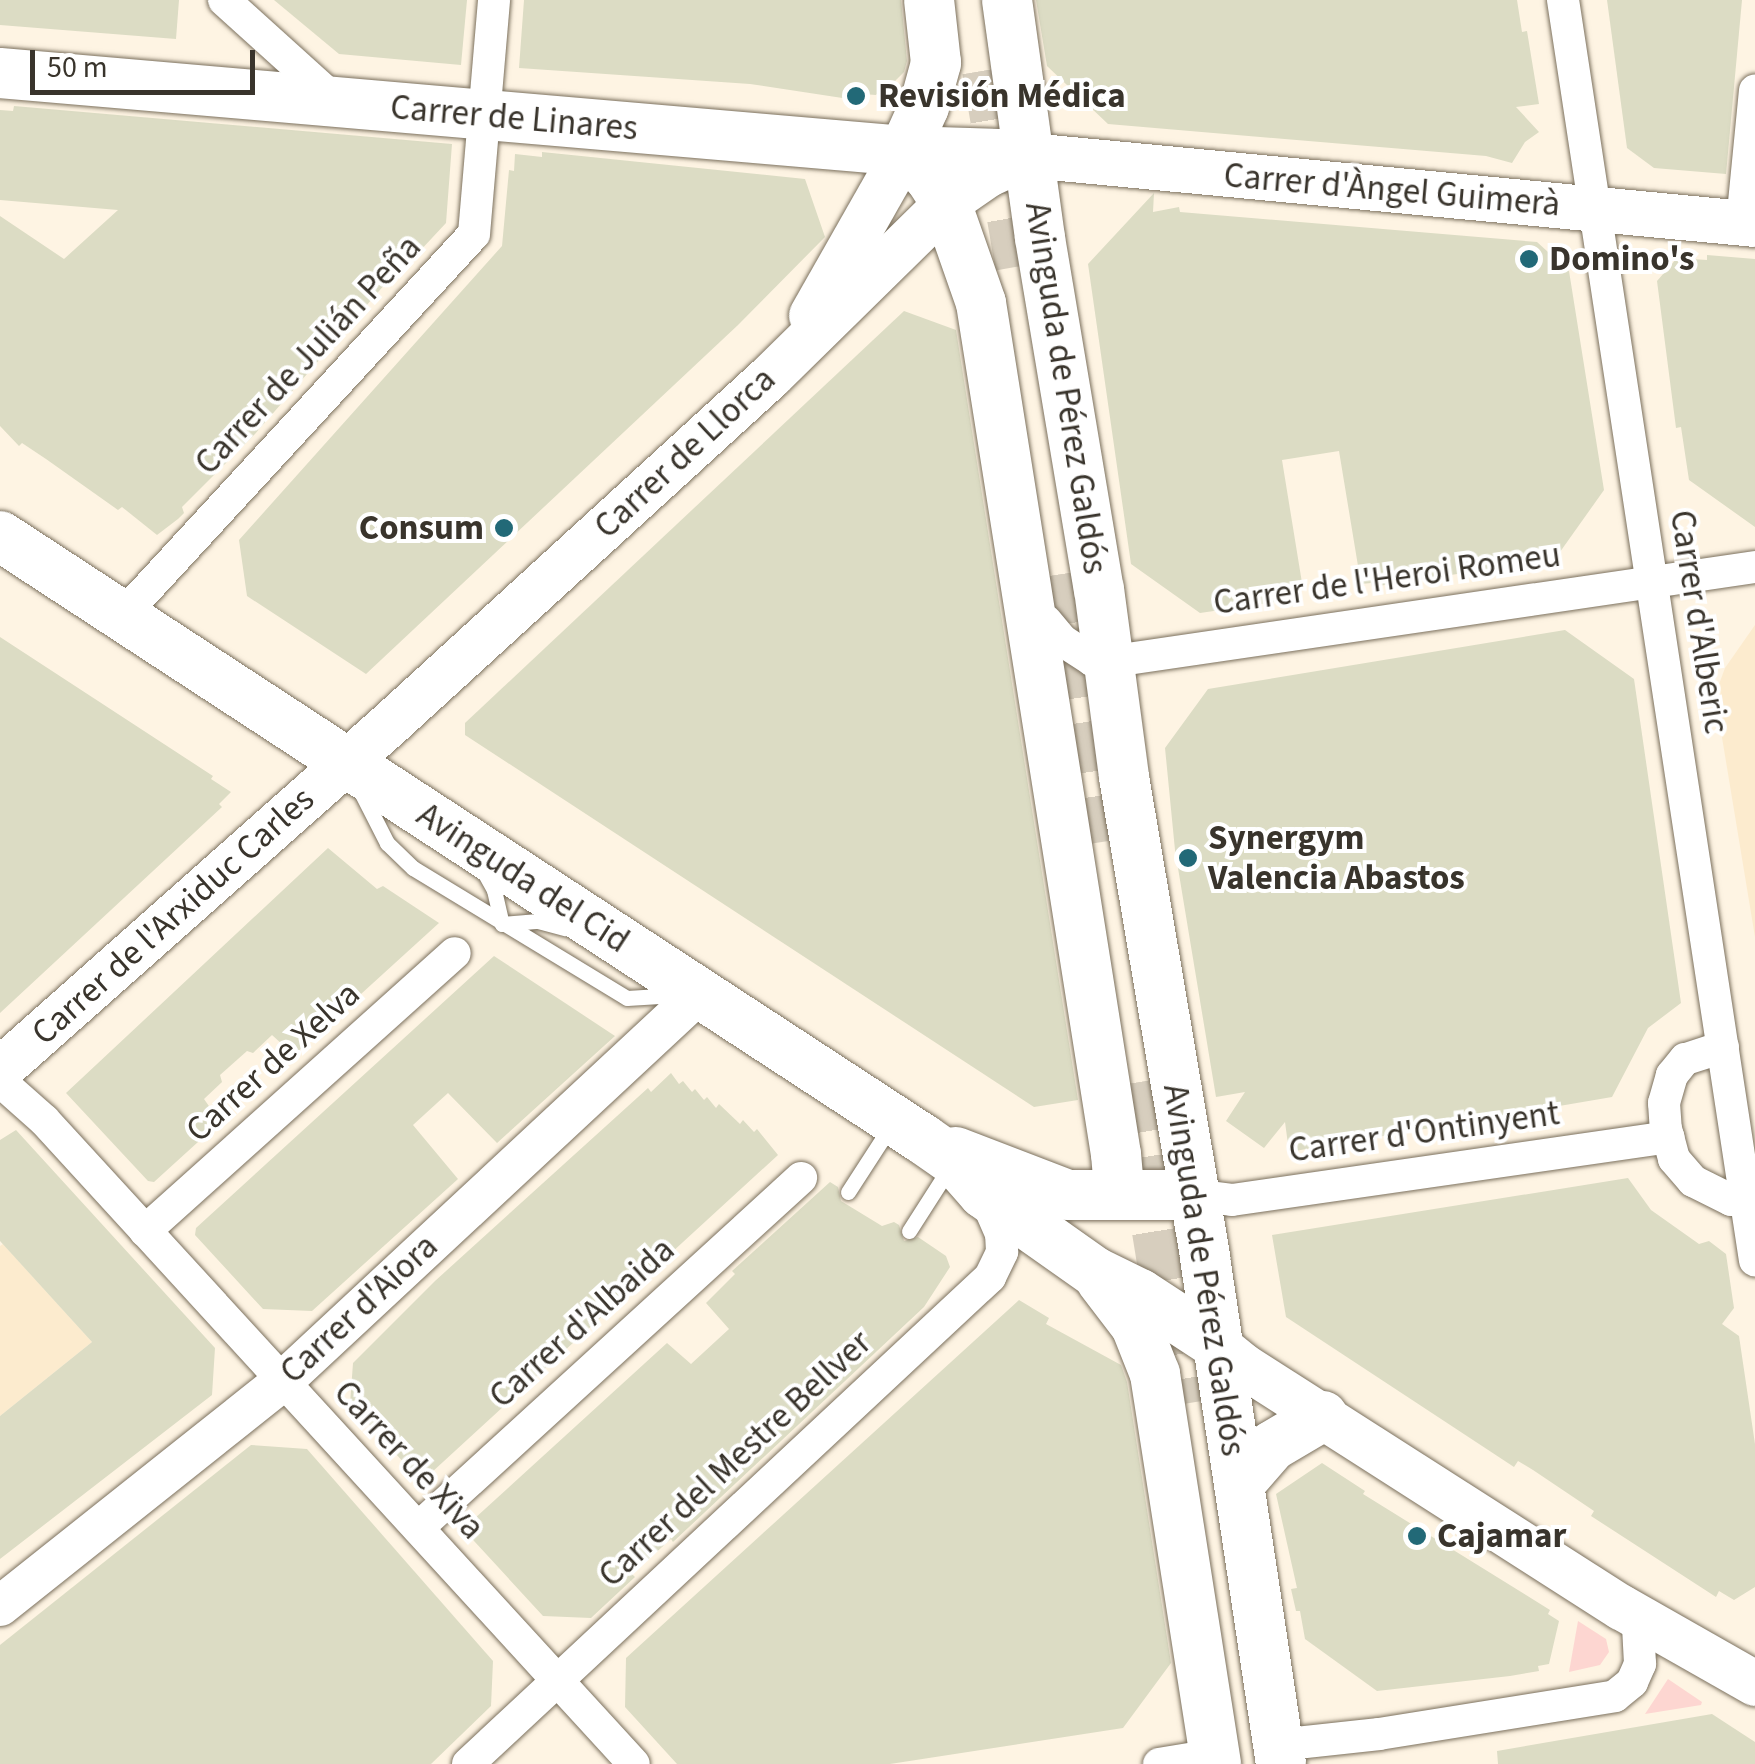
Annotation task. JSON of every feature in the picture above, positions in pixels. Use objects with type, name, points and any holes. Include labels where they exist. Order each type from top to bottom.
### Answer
[{"type":"main road","points":[[770,376],[804,326],[904,151],[924,107],[936,63],[930,0]]},
{"type":"main road","points":[[961,0],[979,71],[976,0]]},
{"type":"main road","name":"Avinguda de Pérez Galdós","points":[[1006,0],[1124,777],[1239,1484],[1248,1759]]},
{"type":"main road","name":"Carrer de Linares","points":[[0,73],[904,151],[1029,155]]},
{"type":"main road","name":"Avinguda de Pérez Galdós","points":[[904,151],[930,178],[946,203],[982,303],[1049,592],[1124,777]]},
{"type":"main road","name":"Carrer de Llorca","points":[[346,762],[770,376],[946,203],[988,174],[1029,155]]},
{"type":"main road","name":"Carrer d'Àngel Guimerà","points":[[1029,155],[1749,224]]},
{"type":"main road","name":"Avinguda de Pérez Galdós","points":[[1013,267],[1116,1154],[1118,1176],[1110,1194]]},
{"type":"main road","name":"Avinguda del Cid","points":[[0,536],[939,1153],[1094,1272],[1216,1343]]},
{"type":"main road","name":"Carrer de l'Arxiduc Carles","points":[[0,1069],[346,762]]},
{"type":"main road","name":"Avinguda de Pérez Galdós","points":[[1103,842],[1140,1082]]},
{"type":"main road","name":"Avinguda del Cid","points":[[939,1153],[1068,1195],[1192,1195]]},
{"type":"main road","name":"Avinguda de Pérez Galdós","points":[[1094,1272],[1136,1326],[1155,1374],[1248,1759]]},
{"type":"main road","points":[[1216,1343],[1622,1607],[1755,1683]]},
{"type":"main road","name":"Avinguda de Pérez Galdós","points":[[1192,1403],[1248,1759]]},
{"type":"main road","points":[[1239,1484],[1272,1446],[1323,1416]]},
{"type":"street","points":[[224,0],[338,104]]},
{"type":"street","name":"Carrer de Julián Peña","points":[[122,616],[474,234],[494,0]]},
{"type":"street","name":"Carrer d'Alberic","points":[[1563,0],[1755,1260]]},
{"type":"street","points":[[1749,224],[1755,90]]},
{"type":"street","name":"Carrer de l'Heroi Romeu","points":[[1107,662],[1755,567]]},
{"type":"street","points":[[1049,592],[1063,642],[1092,660],[1107,662]]},
{"type":"street","name":"Carrer de Xelva","points":[[145,1231],[455,953]]},
{"type":"street","name":"Carrer d'Aiora","points":[[0,1606],[283,1380],[700,993]]},
{"type":"street","points":[[1722,1047],[1685,1059],[1672,1074],[1664,1104],[1668,1138],[1674,1159],[1693,1181],[1731,1200],[1746,1200]]},
{"type":"street","name":"Carrer de Xiva","points":[[0,1081],[37,1113],[634,1764]]},
{"type":"street","name":"Carrer d'Ontinyent","points":[[1192,1195],[1232,1200],[1668,1138]]},
{"type":"street","name":"Carrer del Mestre Bellver","points":[[468,1764],[990,1277],[1002,1252],[1001,1234],[939,1153]]},
{"type":"street","name":"Carrer d'Albaida","points":[[418,1528],[743,1243],[801,1178]]},
{"type":"street","points":[[1158,1764],[1248,1759],[1615,1696],[1632,1682],[1640,1664],[1638,1628],[1622,1607]]},
{"type":"lane","name":"Avinguda del Cid","points":[[346,762],[387,843],[413,868],[627,998],[700,993]]},
{"type":"lane","points":[[466,840],[494,890],[502,924],[538,920],[625,944]]},
{"type":"lane","points":[[848,1192],[939,1153]]},
{"type":"lane","points":[[909,1231],[939,1153]]},
{"type":"shaded area","points":[[1755,625],[1755,937],[1715,695],[1725,668]]},
{"type":"shaded area","points":[[3,1244],[92,1342],[0,1416],[0,1246]]},
{"type":"shaded area","points":[[1578,1621],[1606,1639],[1609,1652],[1600,1665],[1569,1672]]},
{"type":"shaded area","points":[[1668,1679],[1702,1702],[1701,1705],[1645,1714]]},
{"type":"building","points":[[0,0],[179,0],[176,39],[0,25]]},
{"type":"building","points":[[274,0],[467,0],[461,65],[339,54]]},
{"type":"building","points":[[524,0],[901,0],[907,61],[904,72],[891,85],[888,81],[876,95],[849,93],[849,99],[750,84],[519,68]]},
{"type":"building","points":[[1036,0],[1517,0],[1522,32],[1527,31],[1539,104],[1516,107],[1539,132],[1525,142],[1512,163],[1486,156],[1108,124],[1047,66]]},
{"type":"building","points":[[1607,0],[1742,0],[1726,174],[1654,168],[1627,148]]},
{"type":"building","points":[[14,106],[452,144],[446,223],[418,253],[412,253],[255,434],[182,507],[184,513],[157,535],[122,507],[118,510],[22,443],[19,446],[0,426],[0,216],[64,259],[118,210],[0,200],[0,110],[13,111]]},
{"type":"building","points":[[542,152],[805,179],[825,237],[738,325],[366,674],[247,596],[239,540],[502,246],[509,170],[514,171],[515,154],[542,157]]},
{"type":"building","points":[[1154,193],[1153,212],[1179,207],[1180,212],[1537,242],[1569,271],[1604,490],[1555,559],[1372,587],[1371,583],[1361,584],[1339,451],[1282,460],[1303,589],[1296,599],[1200,613],[1131,564],[1088,264]]},
{"type":"building","points":[[1707,255],[1755,259],[1755,527],[1689,480],[1681,427],[1676,428],[1657,281],[1677,258],[1707,260]]},
{"type":"building","points":[[904,311],[956,330],[1078,1100],[1034,1107],[465,735],[465,723]]},
{"type":"building","points":[[1565,630],[1634,679],[1681,1003],[1648,1028],[1612,1097],[1289,1152],[1285,1122],[1264,1148],[1226,1121],[1245,1092],[1216,1097],[1175,850],[1165,748],[1208,689]]},
{"type":"building","points":[[0,637],[213,776],[211,779],[231,792],[219,804],[222,807],[0,1013]]},
{"type":"building","points":[[328,848],[377,889],[383,886],[439,923],[294,1055],[272,1035],[253,1053],[247,1051],[220,1075],[222,1082],[204,1099],[220,1122],[154,1182],[148,1181],[66,1093]]},
{"type":"building","points":[[494,956],[615,1036],[497,1143],[448,1093],[413,1125],[458,1179],[312,1311],[263,1309],[195,1235],[196,1228]]},
{"type":"building","points":[[671,1073],[679,1084],[683,1081],[716,1108],[719,1104],[740,1124],[743,1120],[754,1132],[757,1129],[778,1155],[431,1473],[428,1470],[418,1478],[350,1404],[353,1363],[435,1281],[648,1088],[651,1092]]},
{"type":"building","points":[[16,1130],[215,1348],[212,1395],[0,1559],[0,1416],[92,1342],[0,1241],[0,1140]]},
{"type":"building","points":[[1628,1178],[1651,1210],[1699,1244],[1709,1241],[1726,1254],[1734,1308],[1722,1324],[1739,1336],[1755,1444],[1755,1587],[1734,1600],[1719,1591],[1716,1597],[1591,1516],[1594,1511],[1533,1470],[1518,1461],[1514,1467],[1286,1317],[1272,1235]]},
{"type":"building","points":[[830,1182],[838,1187],[841,1201],[882,1226],[894,1222],[899,1225],[904,1241],[918,1237],[946,1256],[950,1267],[924,1307],[673,1542],[671,1539],[632,1574],[635,1577],[591,1618],[543,1616],[463,1529],[667,1343],[691,1364],[729,1329],[706,1303],[735,1274],[732,1271]]},
{"type":"building","points":[[1019,1300],[1049,1318],[1046,1324],[1121,1365],[1127,1382],[1171,1663],[1123,1728],[890,1764],[677,1764],[625,1707],[626,1658]]},
{"type":"building","points":[[251,1445],[307,1449],[493,1661],[491,1706],[431,1764],[0,1764],[0,1645]]},
{"type":"building","points":[[1322,1463],[1365,1491],[1363,1494],[1550,1610],[1548,1614],[1559,1621],[1549,1664],[1538,1666],[1539,1671],[1510,1676],[1377,1691],[1305,1639],[1291,1589],[1297,1588],[1276,1494]]},
{"type":"building","points":[[1712,1714],[1755,1742],[1755,1764],[1498,1764],[1497,1751]]},
{"type":"tunnel","points":[[987,70],[1020,266]]},
{"type":"tunnel","points":[[1068,573],[1109,841]]},
{"type":"tunnel","points":[[1133,1083],[1185,1404]]},
{"type":"place","name":"Revisión Médica","points":[[856,96]]},
{"type":"place","name":"Domino's","points":[[1529,259]]},
{"type":"place","name":"Consum","points":[[504,528]]},
{"type":"place","name":"Synergym Valencia Abastos","points":[[1188,858]]},
{"type":"place","name":"Cajamar","points":[[1417,1536]]}]
